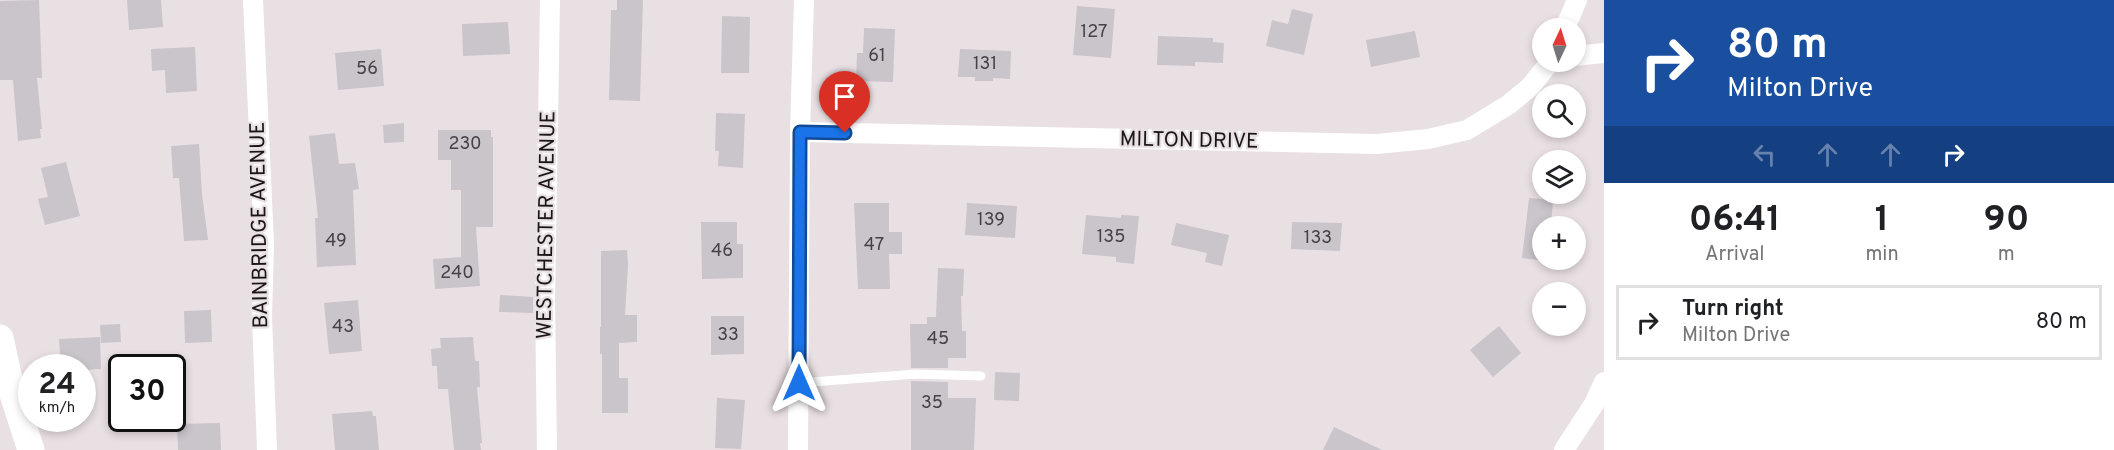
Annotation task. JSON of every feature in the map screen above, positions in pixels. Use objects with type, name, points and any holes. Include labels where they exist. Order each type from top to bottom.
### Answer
[{"type":"street","name":"BAINBRIDGE AVENUE","points":[[253,0],[264,244],[262,328],[267,450]]},
{"type":"street","name":"WESTCHESTER AVENUE","points":[[547,450],[545,301],[550,0]]},
{"type":"street","points":[[798,450],[800,132],[804,0]]},
{"type":"street","points":[[1569,18],[1577,0]]},
{"type":"street","points":[[1586,55],[1604,53]]},
{"type":"street","name":"MILTON DRIVE","points":[[800,132],[1377,144],[1428,140],[1467,130],[1508,105],[1530,87],[1542,72]]},
{"type":"street","points":[[0,338],[11,388],[31,450]]},
{"type":"street","points":[[1564,450],[1594,404],[1604,382]]},
{"type":"lane","points":[[799,383],[916,374],[981,376]]},
{"type":"building","points":[[39,0],[42,78],[37,78],[41,138],[18,141],[13,80],[0,80],[0,1]]},
{"type":"building","points":[[127,0],[161,0],[163,27],[129,30]]},
{"type":"building","points":[[617,0],[643,0],[640,101],[609,100],[611,10],[617,10]]},
{"type":"building","points":[[1077,6],[1115,9],[1111,58],[1073,55]]},
{"type":"building","points":[[1292,9],[1313,14],[1304,55],[1266,46],[1272,20],[1288,24]]},
{"type":"building","points":[[722,16],[750,17],[749,73],[721,73]]},
{"type":"building","points":[[508,22],[510,54],[463,56],[462,24]]},
{"type":"building","points":[[864,28],[895,29],[893,82],[856,81],[857,53],[863,53]]},
{"type":"building","points":[[1415,31],[1420,57],[1371,67],[1366,40]]},
{"type":"building","points":[[1158,36],[1213,38],[1213,42],[1224,43],[1223,63],[1195,62],[1195,66],[1157,65]]},
{"type":"building","points":[[195,47],[197,91],[166,93],[165,70],[152,71],[151,49]]},
{"type":"building","points":[[381,49],[384,86],[338,90],[335,53]]},
{"type":"building","points":[[960,49],[1011,51],[1010,79],[993,78],[993,81],[975,81],[975,77],[958,77]]},
{"type":"building","points":[[716,113],[745,114],[743,168],[718,166],[719,151],[715,151]]},
{"type":"building","points":[[404,123],[404,142],[384,143],[383,125]]},
{"type":"building","points":[[438,130],[491,130],[491,137],[493,137],[493,227],[476,227],[480,286],[435,289],[433,259],[461,257],[461,190],[451,190],[451,160],[438,160]]},
{"type":"building","points":[[335,133],[339,164],[355,163],[359,189],[353,190],[356,265],[317,267],[315,218],[318,218],[309,136]]},
{"type":"building","points":[[199,144],[208,240],[184,241],[179,178],[173,178],[171,146]]},
{"type":"building","points":[[66,162],[80,216],[45,225],[38,199],[48,197],[41,168]]},
{"type":"building","points":[[1529,198],[1532,198],[1532,204],[1553,204],[1552,216],[1532,216],[1532,259],[1522,258]]},
{"type":"building","points":[[854,203],[889,203],[889,232],[902,232],[902,254],[889,254],[890,289],[858,289]]},
{"type":"building","points":[[967,203],[1017,206],[1015,238],[965,235]]},
{"type":"building","points":[[1086,215],[1121,218],[1121,215],[1139,216],[1134,264],[1116,262],[1116,257],[1082,254]]},
{"type":"building","points":[[701,222],[737,222],[737,244],[743,244],[743,278],[702,279]]},
{"type":"building","points":[[1292,222],[1342,223],[1340,251],[1291,249]]},
{"type":"building","points":[[1176,223],[1229,235],[1222,266],[1205,262],[1207,253],[1171,245]]},
{"type":"building","points":[[627,250],[625,315],[637,315],[637,342],[619,343],[619,378],[628,378],[628,413],[602,413],[601,251]]},
{"type":"building","points":[[938,268],[964,269],[963,296],[961,296],[962,331],[966,331],[966,358],[948,358],[948,368],[911,368],[910,324],[927,324],[927,317],[936,317]]},
{"type":"building","points":[[500,295],[533,297],[533,313],[499,312]]},
{"type":"building","points":[[358,300],[362,351],[329,354],[324,303]]},
{"type":"building","points":[[211,310],[212,342],[185,343],[184,311]]},
{"type":"building","points":[[711,316],[744,316],[744,354],[711,355]]},
{"type":"building","points":[[120,324],[121,342],[101,343],[100,325]]},
{"type":"building","points":[[1499,326],[1521,353],[1493,377],[1470,350]]},
{"type":"building","points":[[100,337],[101,369],[96,369],[96,354],[60,354],[59,339]]},
{"type":"building","points":[[473,337],[475,361],[479,361],[480,387],[477,387],[481,450],[454,450],[448,389],[438,389],[437,366],[432,366],[431,349],[441,348],[440,338]]},
{"type":"building","points":[[995,372],[1020,373],[1019,401],[994,400]]},
{"type":"building","points":[[911,381],[948,382],[948,398],[976,398],[974,450],[911,450]]},
{"type":"building","points":[[717,398],[745,400],[741,449],[715,448]]},
{"type":"building","points":[[372,411],[373,416],[376,416],[379,450],[335,450],[332,414]]},
{"type":"building","points":[[220,423],[221,450],[178,450],[177,432],[186,432],[186,424]]},
{"type":"building","points":[[1334,427],[1382,450],[1323,450]]},
{"type":"route","points":[[799,383],[800,132],[845,133]]}]
